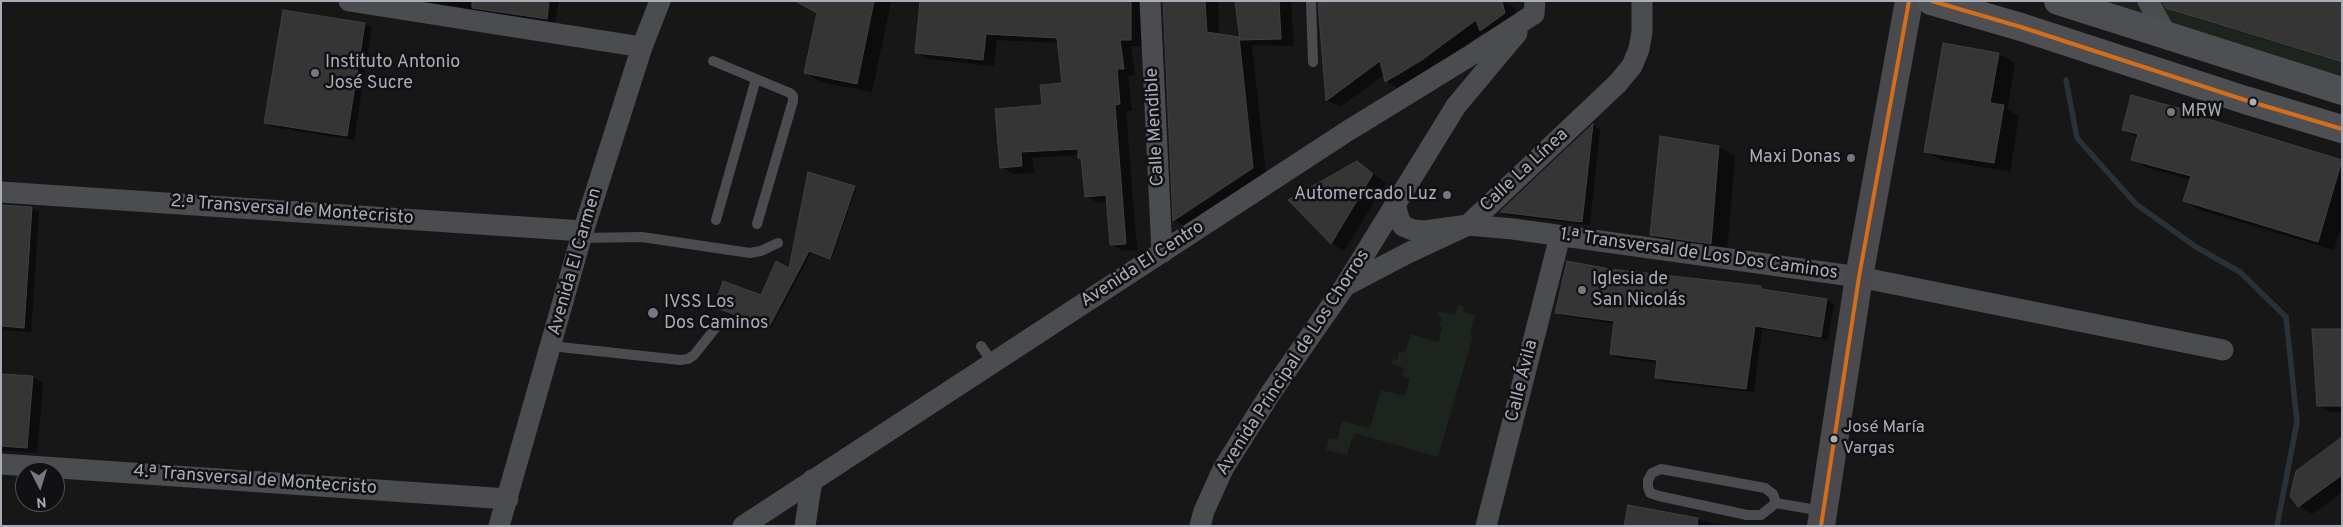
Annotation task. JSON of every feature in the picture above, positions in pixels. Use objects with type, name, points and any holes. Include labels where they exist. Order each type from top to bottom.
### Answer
[{"type":"main road","points":[[1822,518],[1859,277],[1909,1]]},
{"type":"main road","points":[[1931,1],[2021,27],[2342,129]]},
{"type":"main road","points":[[2058,1],[2098,7],[2166,34],[2342,91]]},
{"type":"street","points":[[349,1],[642,47]]},
{"type":"street","name":"Avenida El Carmen","points":[[499,526],[582,234],[642,47],[660,1]]},
{"type":"street","name":"Calle Mendible","points":[[1150,1],[1162,253]]},
{"type":"street","name":"Calle La Línea","points":[[1345,286],[1406,254],[1468,226],[1618,84],[1632,66],[1639,49],[1642,32],[1642,1]]},
{"type":"street","points":[[2148,1],[2166,34]]},
{"type":"street","name":"Avenida El Centro","points":[[743,526],[812,480],[987,354],[1162,253],[1346,132],[1436,79],[1535,8]]},
{"type":"street","name":"Avenida Principal de Los Chorros","points":[[1200,526],[1204,511],[1223,469],[1270,394],[1345,286],[1456,106],[1535,8]]},
{"type":"street","points":[[1468,57],[1481,61],[1486,70]]},
{"type":"street","name":"Avenida Principal de Los Chorros","points":[[1436,79],[1448,77],[1457,81],[1460,90],[1456,106]]},
{"type":"street","name":"2.ª Transversal de Montecristo","points":[[1,192],[582,234]]},
{"type":"street","points":[[1396,204],[1399,219],[1403,226],[1413,230],[1424,231],[1468,226]]},
{"type":"street","name":"1.ª Transversal de Los Dos Caminos","points":[[1468,226],[1560,236],[1859,277],[2224,350]]},
{"type":"street","name":"Calle Ávila","points":[[1486,526],[1560,236]]},
{"type":"street","name":"4.ª Transversal de Montecristo","points":[[1,464],[508,498]]},
{"type":"street","points":[[804,526],[812,480]]},
{"type":"lane","points":[[1311,1],[1313,62]]},
{"type":"lane","points":[[713,60],[790,92],[793,101],[757,224]]},
{"type":"lane","points":[[716,220],[756,79]]},
{"type":"lane","points":[[582,234],[642,237],[750,253],[762,251],[778,243]]},
{"type":"lane","points":[[551,346],[680,360],[688,359],[694,355],[721,321]]},
{"type":"lane","points":[[1661,469],[1765,488],[1773,494],[1776,503],[1761,515],[1747,515],[1650,493],[1648,480],[1652,473],[1661,469]]},
{"type":"lane","points":[[1776,503],[1822,518]]},
{"type":"shaded area","points":[[2087,1],[2342,1],[2342,76]]},
{"type":"shaded area","points":[[1458,305],[1464,306],[1463,312],[1475,315],[1470,335],[1473,336],[1438,457],[1354,433],[1347,455],[1326,450],[1329,438],[1337,440],[1342,421],[1370,428],[1381,390],[1405,396],[1410,379],[1402,376],[1404,368],[1391,364],[1393,359],[1397,360],[1399,351],[1405,353],[1411,334],[1438,342],[1442,328],[1439,326],[1442,317],[1437,315],[1438,311],[1455,315]]},
{"type":"building","points":[[472,1],[549,1],[547,19],[472,8]]},
{"type":"building","points":[[795,1],[874,1],[857,84],[804,73],[817,13]]},
{"type":"building","points":[[920,1],[1131,1],[1131,40],[1120,40],[1124,69],[1117,69],[1120,104],[1115,105],[1126,244],[1110,245],[1106,195],[1085,197],[1081,158],[1078,158],[1078,149],[1021,152],[1022,166],[1000,168],[995,109],[1042,105],[1040,85],[1062,83],[1057,38],[986,34],[983,60],[915,53]]},
{"type":"building","points":[[1163,1],[1205,1],[1207,32],[1239,37],[1253,168],[1173,221]]},
{"type":"building","points":[[1235,1],[1279,1],[1281,39],[1240,40]]},
{"type":"building","points":[[1331,1],[1502,1],[1505,13],[1480,31],[1476,20],[1423,59],[1385,82],[1380,61],[1326,101],[1318,3]]},
{"type":"building","points":[[2162,1],[2342,1],[2342,62],[2166,8]]},
{"type":"building","name":"Instituto Antonio José Sucre","points":[[283,10],[365,23],[347,136],[264,123]]},
{"type":"building","points":[[1943,43],[1999,53],[1990,103],[2004,105],[1994,163],[1924,152]]},
{"type":"building","points":[[2131,95],[2196,113],[2195,115],[2342,160],[2318,242],[2183,201],[2191,176],[2131,160],[2138,134],[2122,130]]},
{"type":"building","points":[[1593,124],[1582,222],[1500,212]]},
{"type":"building","points":[[1660,136],[1719,146],[1711,244],[1650,235]]},
{"type":"building","points":[[1357,161],[1373,174],[1331,244],[1288,200]]},
{"type":"building","points":[[808,172],[855,186],[830,259],[809,251],[769,327],[714,307],[723,281],[761,295],[776,261],[789,268]]},
{"type":"building","points":[[1,205],[32,207],[24,328],[1,326]]},
{"type":"building","points":[[1567,261],[1610,269],[1761,286],[1761,289],[1827,299],[1821,337],[1755,326],[1746,389],[1655,378],[1657,360],[1610,354],[1614,321],[1555,313]]},
{"type":"building","points":[[2312,329],[2342,329],[2342,406],[2317,406]]},
{"type":"building","points":[[1,374],[33,376],[27,448],[1,446]]},
{"type":"building","points":[[2342,437],[2342,475],[2298,507],[2290,496],[2296,471]]},
{"type":"building","points":[[1628,505],[1698,518],[1697,526],[1624,526]]},
{"type":"waterway","points":[[2066,80],[2077,138],[2136,204],[2196,247],[2240,272],[2286,317],[2297,422],[2277,526]]},
{"type":"transit line","points":[[1821,526],[1859,277],[1909,1]]},
{"type":"transit line","points":[[1932,1],[2021,27],[2245,100],[2342,129]]},
{"type":"place","name":"Instituto Antonio José Sucre","points":[[315,73]]},
{"type":"place","name":"MRW","points":[[2171,112]]},
{"type":"place","name":"Maxi Donas","points":[[1851,158]]},
{"type":"place","name":"Automercado Luz","points":[[1447,195]]},
{"type":"place","name":"Iglesia de San Nicolás","points":[[1582,290]]},
{"type":"place","name":"IVSS Los Dos Caminos","points":[[653,313]]},
{"type":"place","name":"José María Vargas","points":[[1834,439]]}]
